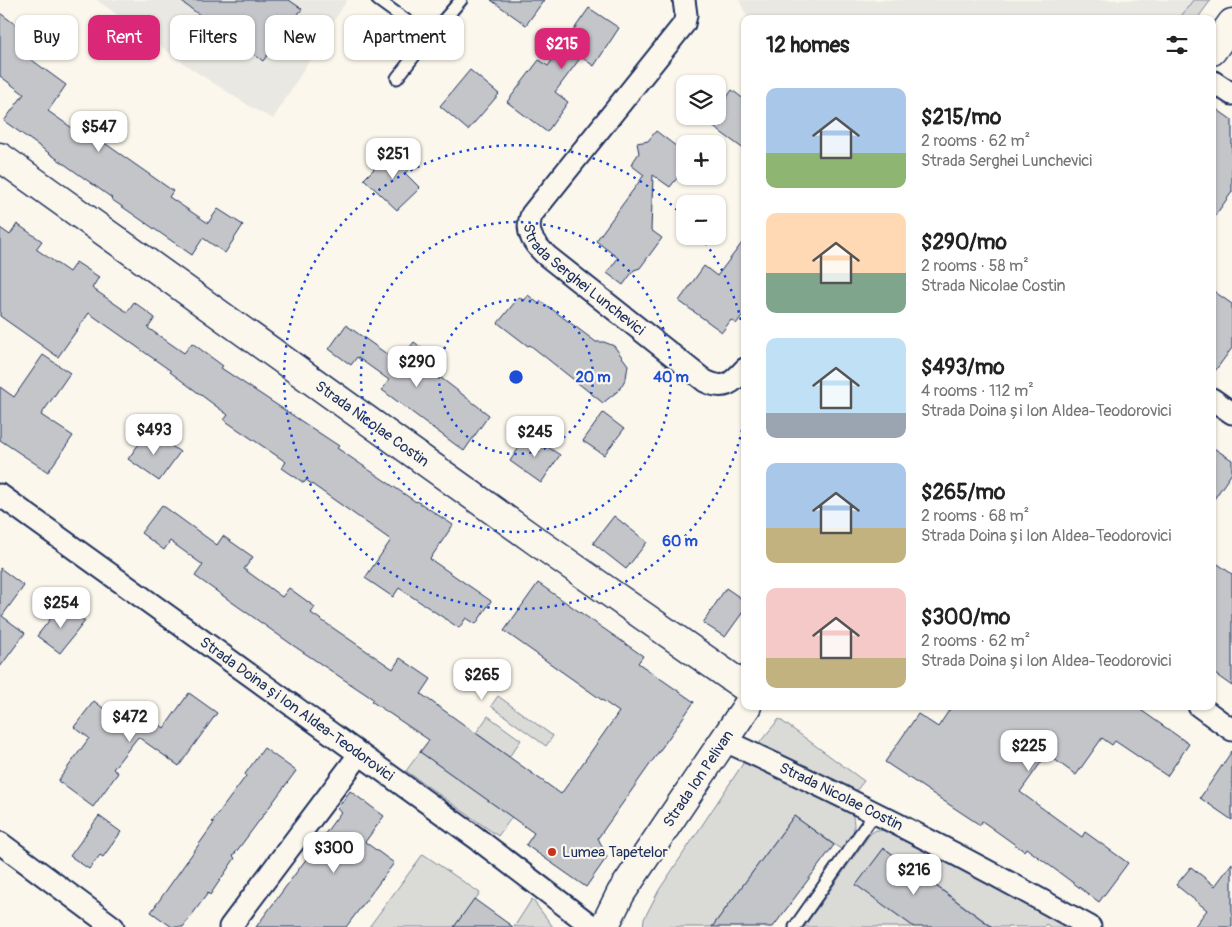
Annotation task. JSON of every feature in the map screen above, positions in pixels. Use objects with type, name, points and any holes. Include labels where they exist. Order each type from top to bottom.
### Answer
[{"type":"main road","points":[[1216,45],[1232,23]]},
{"type":"main road","name":"Strada Nicolae Costin","points":[[0,157],[536,541],[741,684]]},
{"type":"main road","name":"Strada Ion Pelivan","points":[[604,927],[620,893],[744,710]]},
{"type":"street","name":"Strada Serghei Lunchevici","points":[[684,0],[686,15],[684,24],[532,214],[528,222],[535,245],[547,256],[705,381],[722,386],[733,382],[741,373]]},
{"type":"street","points":[[1216,84],[1232,94]]},
{"type":"street","points":[[1216,402],[1232,412]]},
{"type":"street","name":"Strada Doina și Ion Aldea-Teodorovici","points":[[0,495],[475,837],[593,927]]},
{"type":"street","points":[[1204,710],[1232,730]]},
{"type":"street","name":"Strada Nicolae Costin","points":[[723,740],[810,780],[875,813],[1002,878],[1090,927]]},
{"type":"street","points":[[230,927],[359,755]]},
{"type":"street","points":[[0,843],[112,927]]},
{"type":"lane","points":[[378,0],[399,15]]},
{"type":"lane","points":[[448,15],[461,0]]},
{"type":"lane","points":[[397,78],[411,60]]},
{"type":"lane","points":[[795,927],[875,813]]},
{"type":"shaded area","points":[[97,0],[347,0],[334,21],[334,15],[265,15],[265,60],[310,60],[273,119],[251,107],[179,60],[255,60],[255,15],[170,15],[170,53],[160,46],[160,15],[118,15]]},
{"type":"shaded area","points":[[739,0],[1193,0],[1182,15],[746,15]]},
{"type":"shaded area","points":[[1193,0],[1211,0],[1200,15],[1182,15]]},
{"type":"shaded area","points":[[498,696],[553,736],[546,746],[491,706]]},
{"type":"shaded area","points":[[488,716],[521,740],[509,757],[476,733]]},
{"type":"shaded area","points":[[779,719],[864,781],[856,791],[762,747],[760,742]]},
{"type":"shaded area","points":[[420,752],[512,817],[498,836],[406,771]]},
{"type":"shaded area","points":[[746,759],[852,813],[854,829],[851,837],[842,850],[794,816],[712,927],[643,927],[644,919],[659,890]]},
{"type":"shaded area","points":[[876,830],[889,831],[1068,927],[1050,927],[1046,924],[1044,927],[993,927],[884,848],[857,885],[914,927],[804,927],[870,834]]},
{"type":"shaded area","points":[[423,854],[480,893],[454,927],[369,927]]},
{"type":"shaded area","points":[[532,899],[553,927],[514,927]]},
{"type":"building","points":[[179,0],[289,0],[302,9],[298,15],[265,15],[265,58],[263,61],[255,55],[255,15],[200,15]]},
{"type":"building","points":[[491,0],[544,0],[526,25]]},
{"type":"building","points":[[589,8],[619,28],[594,66],[581,57],[555,92],[568,102],[547,132],[507,102],[539,60],[548,66]]},
{"type":"building","points":[[0,13],[15,24],[15,60],[32,60],[66,85],[48,111],[99,147],[103,142],[173,191],[169,197],[208,223],[218,209],[243,225],[225,253],[203,238],[192,255],[4,121],[24,94],[0,76]]},
{"type":"building","points":[[470,70],[499,94],[468,130],[440,106]]},
{"type":"building","points":[[732,90],[741,97],[741,147],[711,125],[726,125],[726,99]]},
{"type":"building","points":[[1216,109],[1232,120],[1232,192],[1216,214]]},
{"type":"building","points":[[656,131],[676,146],[676,179],[670,187],[653,175],[651,230],[662,238],[640,268],[634,270],[623,285],[607,273],[618,258],[596,241],[644,175],[631,165],[639,153],[637,143],[648,141]]},
{"type":"building","points":[[395,148],[413,166],[405,173],[420,188],[397,210],[364,179]]},
{"type":"building","points":[[17,224],[42,241],[36,249],[69,272],[76,262],[99,277],[92,288],[127,312],[134,302],[155,318],[148,328],[184,353],[192,343],[223,366],[221,368],[339,446],[337,448],[416,502],[453,525],[430,559],[491,601],[476,624],[466,618],[459,628],[399,588],[393,597],[365,578],[391,540],[306,480],[304,483],[282,468],[286,462],[224,420],[228,415],[171,371],[89,313],[58,357],[0,316],[0,228],[10,235]]},
{"type":"building","points":[[741,244],[741,317],[736,324],[731,320],[722,332],[679,301],[704,266],[717,276]]},
{"type":"building","points":[[1216,293],[1232,304],[1232,348],[1216,370]]},
{"type":"building","points":[[528,295],[539,304],[541,301],[596,342],[604,342],[614,346],[628,365],[626,378],[619,390],[603,403],[530,345],[528,346],[498,323],[519,297],[524,301]]},
{"type":"building","points":[[346,325],[398,362],[414,342],[430,354],[423,364],[489,415],[464,451],[382,390],[389,380],[357,357],[351,365],[329,349]]},
{"type":"building","points":[[43,355],[70,373],[41,415],[73,436],[48,472],[0,440],[0,387],[14,397]]},
{"type":"building","points":[[603,413],[624,429],[604,455],[583,441]]},
{"type":"building","points":[[149,430],[180,452],[159,481],[128,459]]},
{"type":"building","points":[[528,434],[560,455],[541,483],[510,461]]},
{"type":"building","points":[[1216,450],[1232,460],[1232,473],[1216,496]]},
{"type":"building","points":[[162,505],[217,545],[223,536],[253,557],[244,569],[282,597],[289,588],[315,607],[311,613],[393,669],[400,658],[431,679],[421,694],[561,794],[619,712],[504,631],[538,583],[643,656],[638,663],[694,702],[598,838],[607,857],[586,887],[526,845],[534,833],[420,752],[429,740],[195,576],[203,565],[170,541],[164,550],[141,533]]},
{"type":"building","points":[[614,516],[647,542],[626,569],[593,543]]},
{"type":"building","points":[[1216,563],[1232,574],[1232,686],[1216,675]]},
{"type":"building","points":[[0,568],[24,586],[2,616],[25,633],[0,667]]},
{"type":"building","points":[[726,588],[741,598],[741,615],[725,637],[703,623]]},
{"type":"building","points":[[62,604],[85,621],[60,653],[37,636]]},
{"type":"building","points":[[189,693],[217,713],[179,766],[138,737],[113,769],[118,773],[93,807],[58,781],[89,738],[74,727],[94,701],[121,722],[134,705],[164,728]]},
{"type":"building","points":[[949,710],[1141,710],[1189,744],[1167,776],[1115,741],[1112,745],[1102,738],[1076,775],[1047,754],[1020,792],[1082,837],[1085,832],[1128,863],[1099,902],[1026,848],[1024,851],[982,821],[980,825],[885,762],[918,714],[938,727]]},
{"type":"building","points":[[264,748],[296,771],[233,856],[235,858],[210,895],[208,893],[183,927],[172,927],[151,912]]},
{"type":"building","points":[[1232,751],[1232,820],[1200,798]]},
{"type":"building","points":[[350,791],[384,816],[365,842],[394,863],[346,927],[256,927],[341,812],[337,809]]},
{"type":"building","points":[[99,816],[121,832],[103,857],[100,855],[89,869],[70,856]]},
{"type":"building","points":[[794,816],[834,845],[773,927],[712,927]]},
{"type":"building","points":[[884,848],[992,927],[914,927],[856,885]]},
{"type":"building","points":[[1232,863],[1232,927],[1194,927],[1207,910],[1176,885],[1191,867],[1215,886]]},
{"type":"building","points":[[474,899],[513,927],[454,927]]},
{"type":"place","name":"Lumea Tapetelor","points":[[552,852]]}]
